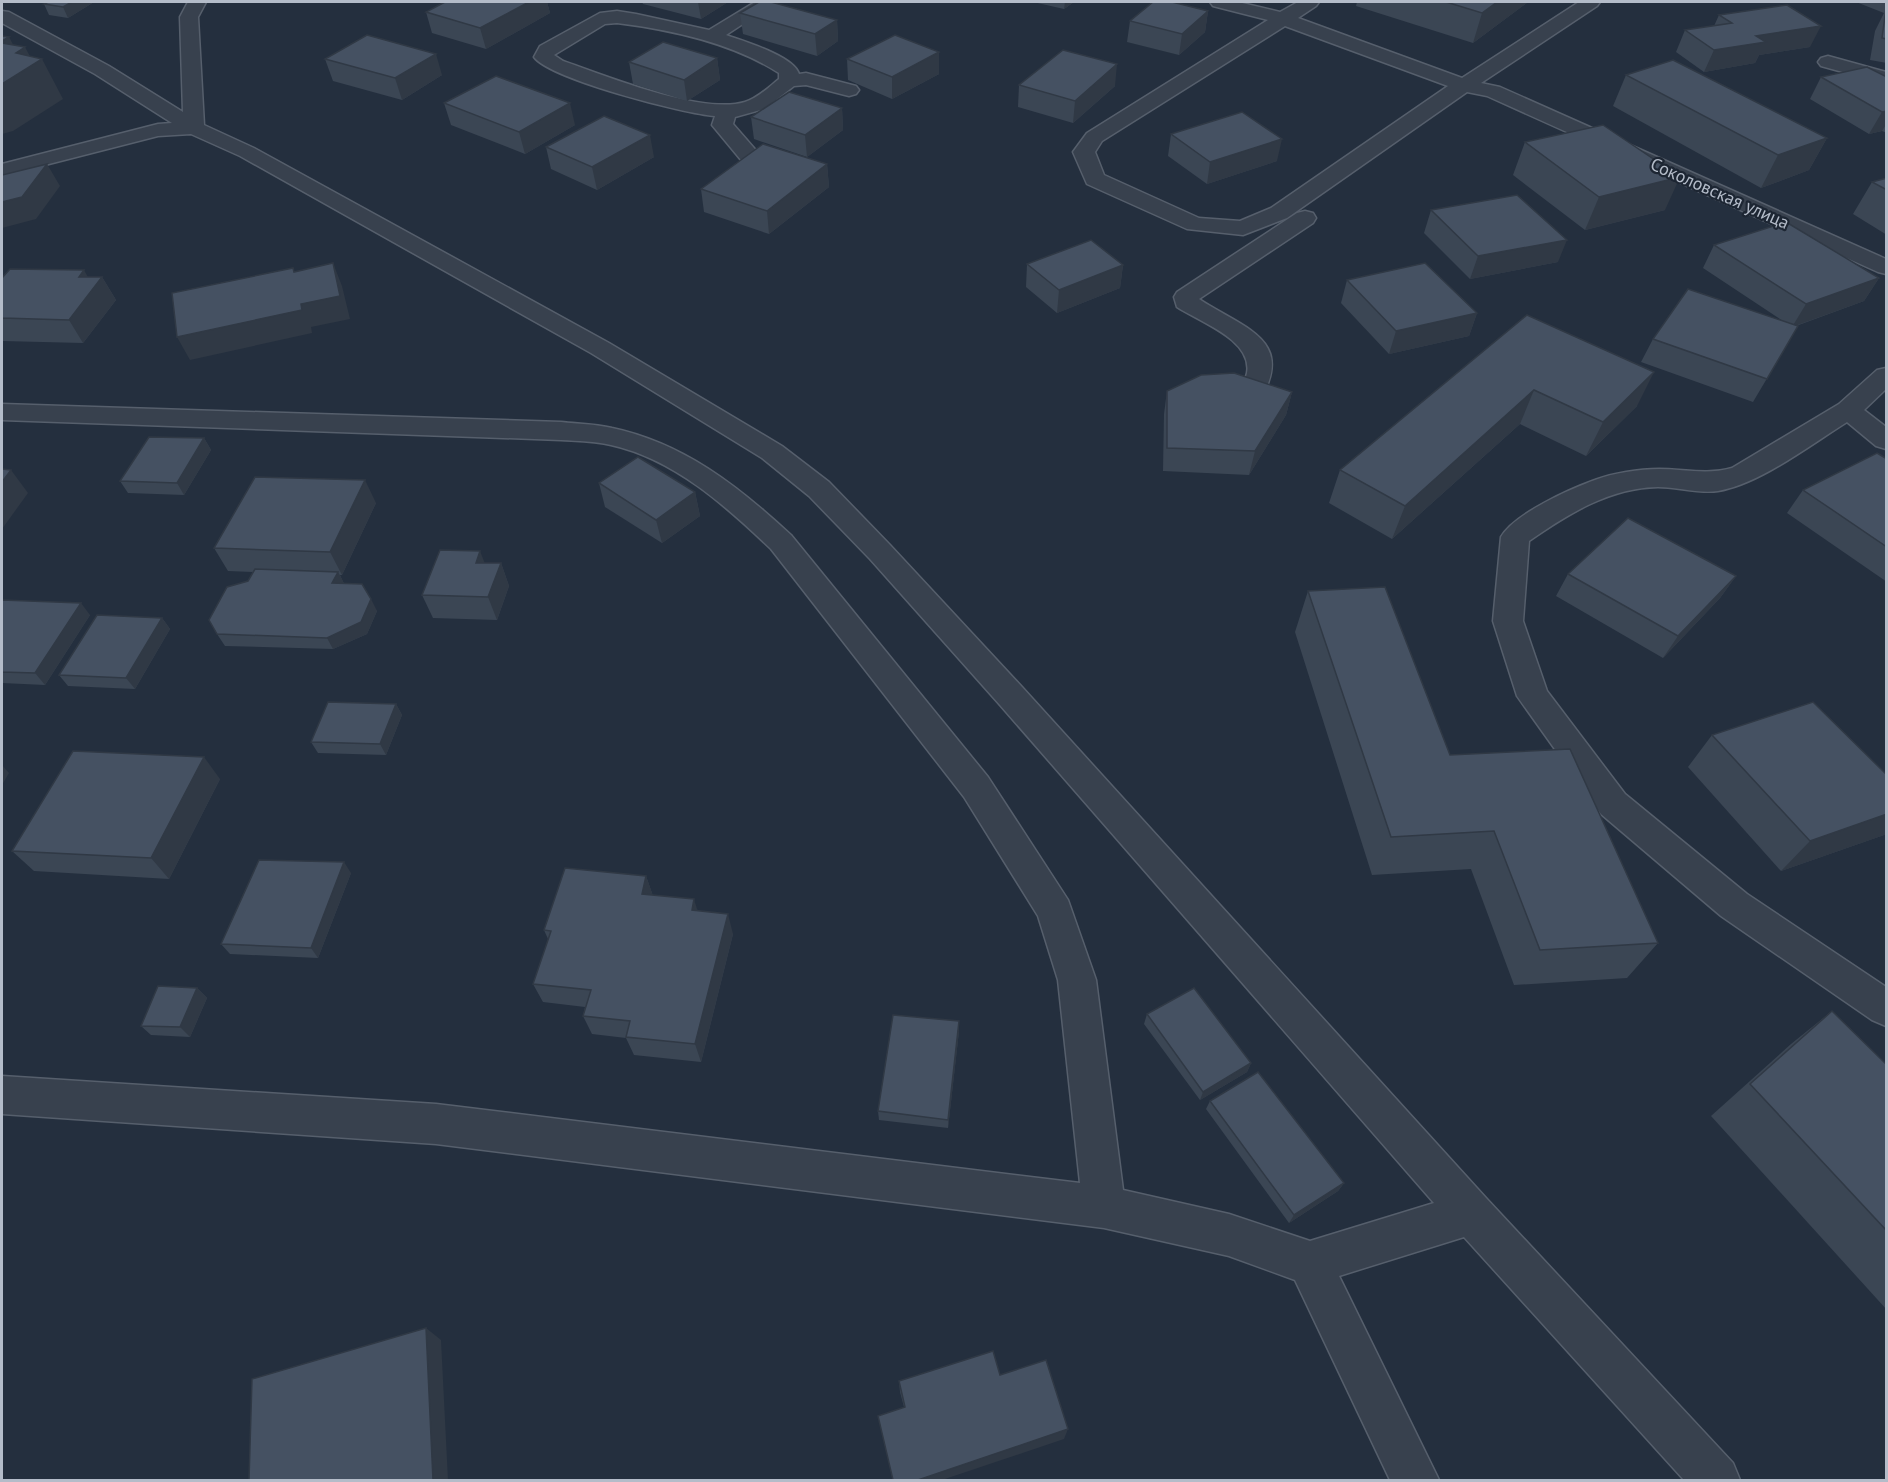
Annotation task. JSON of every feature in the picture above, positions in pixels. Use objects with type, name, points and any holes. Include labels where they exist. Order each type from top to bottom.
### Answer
[{"type":"street","points":[[194,128],[189,17],[196,2]]},
{"type":"street","points":[[711,37],[767,2]]},
{"type":"street","name":"Соколовская улица","points":[[1219,2],[1284,19],[1463,85],[1493,92],[1887,267]]},
{"type":"street","points":[[1310,2],[1094,137],[1084,152],[1095,179],[1196,224],[1244,228],[1279,213],[1463,85],[1591,2]]},
{"type":"street","points":[[789,81],[789,70],[776,60],[711,37],[614,11],[547,50],[544,57],[556,65],[696,109],[726,113],[752,107],[789,81],[806,79],[849,90]]},
{"type":"street","points":[[2,16],[102,70],[194,128],[247,152],[600,348],[772,452],[819,489],[1003,687],[1471,1213],[1716,1480]]},
{"type":"street","points":[[1828,62],[1887,78]]},
{"type":"street","points":[[1464,111],[1493,92]]},
{"type":"street","points":[[726,113],[722,124],[749,155]]},
{"type":"street","points":[[2,170],[158,130],[194,128]]},
{"type":"street","points":[[1246,402],[1260,373],[1261,360],[1255,346],[1225,325],[1192,307],[1186,302],[1186,297],[1404,151]]},
{"type":"street","points":[[1887,376],[1848,410],[1742,474],[1716,482],[1657,478],[1605,486],[1552,510],[1515,537],[1508,621],[1533,696],[1613,804],[1734,905],[1887,1008]]},
{"type":"street","points":[[1848,410],[1887,440]]},
{"type":"street","points":[[2,412],[561,431],[612,436],[652,449],[705,479],[747,510],[781,542],[976,787],[1055,911],[1077,980],[1104,1207]]},
{"type":"street","points":[[2,1095],[436,1124],[1104,1207],[1229,1235],[1310,1263],[1471,1213]]},
{"type":"street","points":[[1310,1263],[1415,1480]]},
{"type":"building","points":[[72,2],[63,7],[44,4]]},
{"type":"building","points":[[445,2],[529,2],[480,28],[426,12]]},
{"type":"building","points":[[759,2],[771,2],[837,20],[815,34],[740,13]]},
{"type":"building","points":[[1153,2],[1172,2],[1208,11],[1182,34],[1130,21]]},
{"type":"building","points":[[1446,2],[1497,2],[1482,13]]},
{"type":"building","points":[[1787,5],[1821,26],[1756,36],[1766,42],[1714,50],[1685,30],[1732,23],[1719,15]]},
{"type":"building","points":[[1887,10],[1887,39],[1882,38]]},
{"type":"building","points":[[367,35],[436,54],[395,78],[325,59]]},
{"type":"building","points":[[895,35],[939,52],[892,77],[847,59]]},
{"type":"building","points":[[663,42],[717,58],[684,80],[629,62]]},
{"type":"building","points":[[2,43],[25,47],[16,53],[42,59],[2,84]]},
{"type":"building","points":[[1063,50],[1117,64],[1075,101],[1019,85]]},
{"type":"building","points":[[1673,60],[1827,138],[1778,155],[1626,75]]},
{"type":"building","points":[[1867,67],[1887,77],[1887,111],[1882,112],[1821,77]]},
{"type":"building","points":[[496,76],[570,103],[519,132],[444,103]]},
{"type":"building","points":[[789,92],[842,108],[805,135],[751,117]]},
{"type":"building","points":[[1242,112],[1282,139],[1210,162],[1171,134]]},
{"type":"building","points":[[604,116],[650,135],[592,167],[546,147]]},
{"type":"building","points":[[1603,125],[1680,177],[1599,197],[1525,142]]},
{"type":"building","points":[[763,144],[827,164],[767,211],[701,189]]},
{"type":"building","points":[[47,164],[22,197],[2,202],[2,175]]},
{"type":"building","points":[[1887,178],[1887,190],[1872,182]]},
{"type":"building","points":[[1517,195],[1567,240],[1478,256],[1431,210]]},
{"type":"building","points":[[1786,222],[1879,278],[1806,304],[1714,245]]},
{"type":"building","points":[[1091,240],[1123,265],[1059,290],[1027,264]]},
{"type":"building","points":[[333,263],[340,296],[301,304],[302,310],[177,337],[172,293],[293,268],[294,272]]},
{"type":"building","points":[[1425,263],[1477,313],[1396,331],[1347,280]]},
{"type":"building","points":[[10,269],[84,270],[79,277],[102,277],[69,320],[2,318],[2,278]]},
{"type":"building","points":[[1688,289],[1798,326],[1767,379],[1653,339]]},
{"type":"building","points":[[1527,315],[1654,372],[1603,422],[1534,390],[1405,506],[1340,470]]},
{"type":"building","points":[[1234,373],[1292,392],[1255,451],[1167,448],[1167,391],[1201,375]]},
{"type":"building","points":[[149,437],[204,438],[177,483],[120,481]]},
{"type":"building","points":[[1877,453],[1887,459],[1887,547],[1803,490]]},
{"type":"building","points":[[638,457],[695,492],[656,520],[599,483]]},
{"type":"building","points":[[2,469],[11,470],[2,482]]},
{"type":"building","points":[[255,477],[365,480],[330,552],[214,548]]},
{"type":"building","points":[[1628,518],[1736,576],[1678,636],[1568,574]]},
{"type":"building","points":[[440,550],[480,551],[476,563],[501,563],[488,597],[422,595]]},
{"type":"building","points":[[255,569],[338,572],[332,583],[362,584],[371,599],[361,622],[327,638],[217,634],[209,620],[227,587],[248,581]]},
{"type":"building","points":[[1385,587],[1450,755],[1570,749],[1658,943],[1540,950],[1494,831],[1391,837],[1308,591]]},
{"type":"building","points":[[2,600],[81,603],[35,673],[2,672]]},
{"type":"building","points":[[97,615],[162,618],[126,678],[59,675]]},
{"type":"building","points":[[328,702],[396,704],[380,744],[311,742]]},
{"type":"building","points":[[1813,702],[1887,775],[1887,814],[1810,841],[1712,735]]},
{"type":"building","points":[[73,751],[204,757],[151,858],[12,851]]},
{"type":"building","points":[[259,860],[344,862],[311,948],[221,944]]},
{"type":"building","points":[[565,868],[646,876],[642,894],[694,899],[692,910],[728,914],[695,1044],[626,1037],[630,1021],[583,1016],[591,990],[533,984],[551,931],[544,930]]},
{"type":"building","points":[[158,986],[197,988],[180,1027],[141,1026]]},
{"type":"building","points":[[1194,988],[1251,1063],[1203,1092],[1147,1014]]},
{"type":"building","points":[[1832,1011],[1887,1065],[1887,1231],[1750,1084]]},
{"type":"building","points":[[893,1015],[959,1021],[948,1120],[878,1111]]},
{"type":"building","points":[[1258,1072],[1344,1183],[1294,1215],[1210,1101]]},
{"type":"building","points":[[426,1328],[433,1480],[249,1480],[252,1379]]},
{"type":"building","points":[[993,1351],[1000,1375],[1046,1360],[1068,1429],[918,1480],[893,1480],[878,1416],[905,1407],[899,1381]]}]
